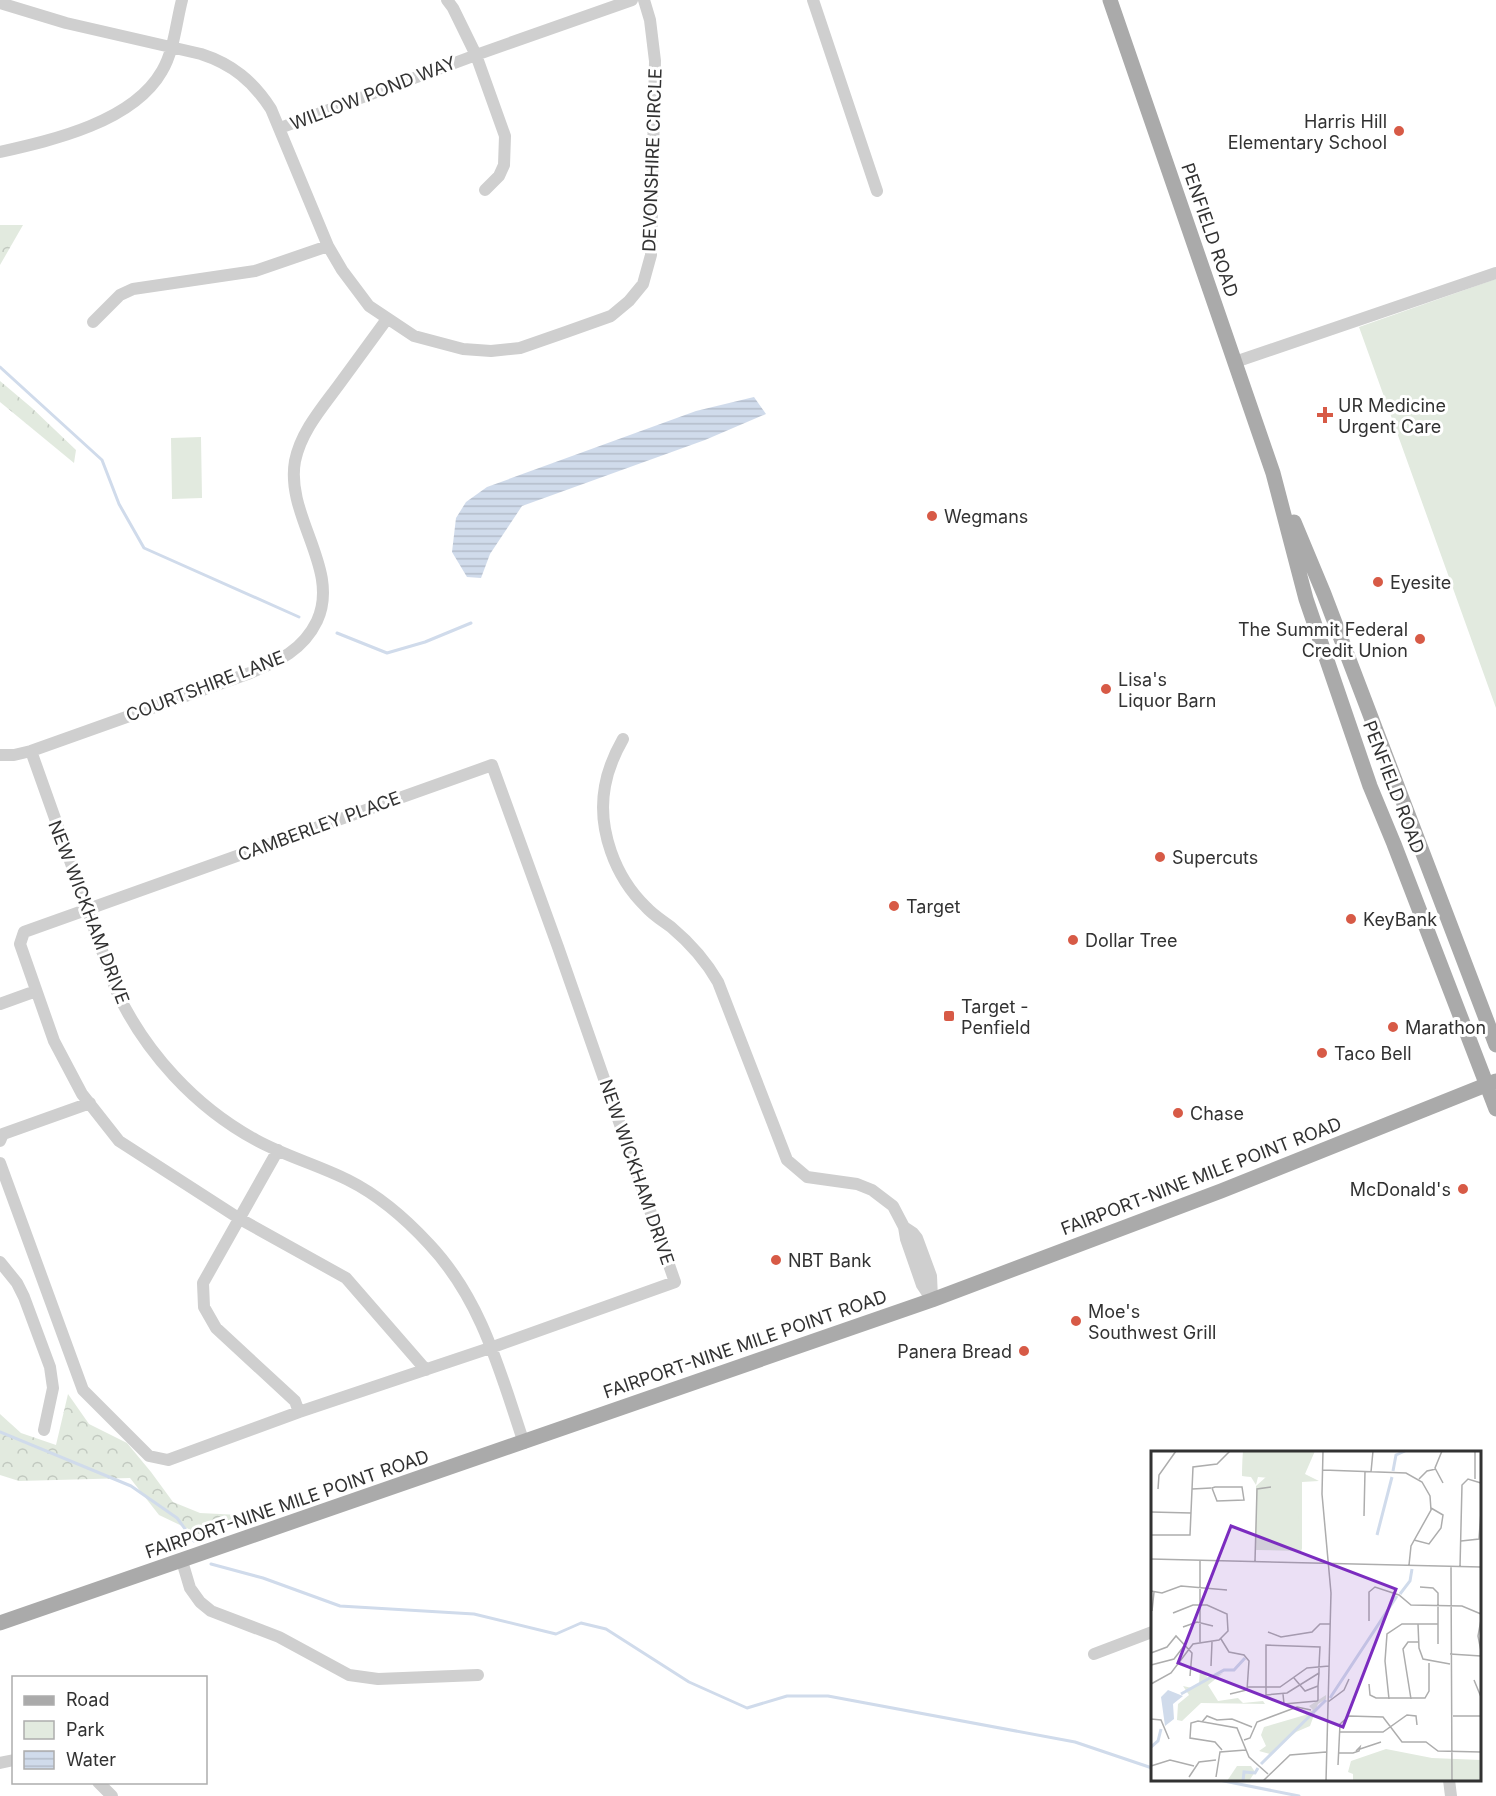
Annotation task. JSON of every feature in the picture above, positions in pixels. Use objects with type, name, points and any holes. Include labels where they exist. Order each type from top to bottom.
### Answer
[{"type":"main road","name":"PENFIELD ROAD","points":[[1110,0],[1273,473],[1324,594],[1496,1045]]},
{"type":"main road","name":"PENFIELD ROAD","points":[[1273,473],[1306,599],[1370,786],[1492,1082],[1496,1109]]},
{"type":"main road","name":"FAIRPORT-NINE MILE POINT ROAD","points":[[0,1623],[932,1300],[1221,1191],[1492,1082]]},
{"type":"street","points":[[0,152],[92,125],[116,114],[148,90],[162,71],[171,46],[182,0]]},
{"type":"street","points":[[447,0],[476,55],[505,136],[504,165],[499,176],[485,190]]},
{"type":"street","name":"WILLOW POND WAY","points":[[0,3],[219,60],[234,68],[261,93],[280,128],[632,0]]},
{"type":"street","name":"DEVONSHIRE CIRCLE","points":[[280,128],[328,246],[342,270],[369,306],[387,319],[414,336],[463,349],[491,351],[520,348],[566,332],[611,316],[629,301],[643,284],[651,255],[655,61],[650,20],[644,0]]},
{"type":"street","points":[[813,0],[877,191]]},
{"type":"street","points":[[93,322],[120,296],[133,289],[255,271],[328,246]]},
{"type":"street","points":[[1235,362],[1496,273]]},
{"type":"street","name":"COURTSHIRE LANE","points":[[0,755],[14,755],[30,751],[250,673],[284,658],[300,645],[312,631],[320,613],[324,595],[322,576],[296,493],[295,462],[308,428],[387,319]]},
{"type":"street","points":[[622,739],[605,786],[604,824],[613,859],[626,883],[646,907],[698,952],[709,966],[718,982],[787,1160],[807,1177],[857,1184],[872,1190],[893,1206],[904,1227],[922,1285],[932,1300]]},
{"type":"street","name":"NEW WICKHAM DRIVE","points":[[30,751],[106,964],[125,1008],[161,1060],[214,1112],[257,1140],[348,1180],[369,1193],[411,1226],[436,1252],[473,1304],[493,1347],[524,1443]]},
{"type":"street","name":"CAMBERLEY PLACE","points":[[426,1370],[346,1278],[240,1219],[119,1141],[90,1103],[54,1041],[20,944],[24,932],[86,908],[492,765],[558,947]]},
{"type":"street","name":"NEW WICKHAM DRIVE","points":[[0,1163],[83,1390],[149,1456],[168,1460],[299,1412],[493,1347],[675,1282],[558,947]]},
{"type":"street","points":[[0,1004],[36,991]]},
{"type":"street","points":[[0,1141],[3,1134],[90,1103]]},
{"type":"street","points":[[278,1150],[203,1283],[204,1306],[216,1328],[295,1401],[299,1412]]},
{"type":"street","points":[[0,1262],[14,1278],[24,1297],[50,1367],[53,1389],[44,1430]]},
{"type":"street","points":[[182,1561],[190,1588],[200,1602],[211,1611],[279,1637],[349,1675],[378,1679],[478,1675]]},
{"type":"street","points":[[1094,1654],[1151,1632]]},
{"type":"street","points":[[1449,1781],[1451,1796]]},
{"type":"street","points":[[100,1784],[112,1796]]},
{"type":"green space","points":[[0,225],[23,225],[0,265]]},
{"type":"green space","points":[[1496,279],[1496,708],[1359,327]]},
{"type":"green space","points":[[0,381],[76,450],[74,463],[0,402]]},
{"type":"green space","points":[[201,437],[202,498],[172,499],[171,438]]},
{"type":"green space","points":[[68,1394],[89,1424],[127,1443],[173,1502],[200,1513],[240,1515],[222,1527],[201,1535],[159,1515],[130,1478],[19,1481],[0,1475],[0,1414],[21,1433],[56,1445]]},
{"type":"water","points":[[754,397],[766,414],[705,440],[522,506],[490,554],[481,578],[467,577],[452,552],[456,518],[466,502],[487,487],[696,411]]},
{"type":"waterway","points":[[0,367],[102,460],[119,504],[144,548],[299,617]]},
{"type":"waterway","points":[[337,633],[387,653],[425,642],[471,623]]},
{"type":"waterway","points":[[0,1432],[131,1486],[177,1518],[194,1541]]},
{"type":"waterway","points":[[211,1564],[263,1578],[340,1606],[474,1614],[556,1634],[581,1623],[606,1629],[689,1682],[747,1708],[787,1696],[828,1696],[1075,1742],[1151,1768]]},
{"type":"waterway","points":[[1224,1781],[1299,1796]]},
{"type":"place","name":"Harris Hill Elementary School","points":[[1399,131]]},
{"type":"place","name":"UR Medicine Urgent Care","points":[[1325,415]]},
{"type":"place","name":"Wegmans","points":[[932,516]]},
{"type":"place","name":"Eyesite","points":[[1378,582]]},
{"type":"place","name":"The Summit Federal Credit Union","points":[[1420,639]]},
{"type":"place","name":"Lisa's Liquor Barn","points":[[1106,689]]},
{"type":"place","name":"Supercuts","points":[[1160,857]]},
{"type":"place","name":"Target","points":[[894,906]]},
{"type":"place","name":"KeyBank","points":[[1351,919]]},
{"type":"place","name":"Dollar Tree","points":[[1073,940]]},
{"type":"place","name":"Target - Penfield","points":[[949,1016]]},
{"type":"place","name":"Marathon","points":[[1393,1027]]},
{"type":"place","name":"Taco Bell","points":[[1322,1053]]},
{"type":"place","name":"Chase","points":[[1178,1113]]},
{"type":"place","name":"McDonald's","points":[[1463,1189]]},
{"type":"place","name":"NBT Bank","points":[[776,1260]]},
{"type":"place","name":"Moe's Southwest Grill","points":[[1076,1321]]},
{"type":"place","name":"Panera Bread","points":[[1024,1351]]}]
